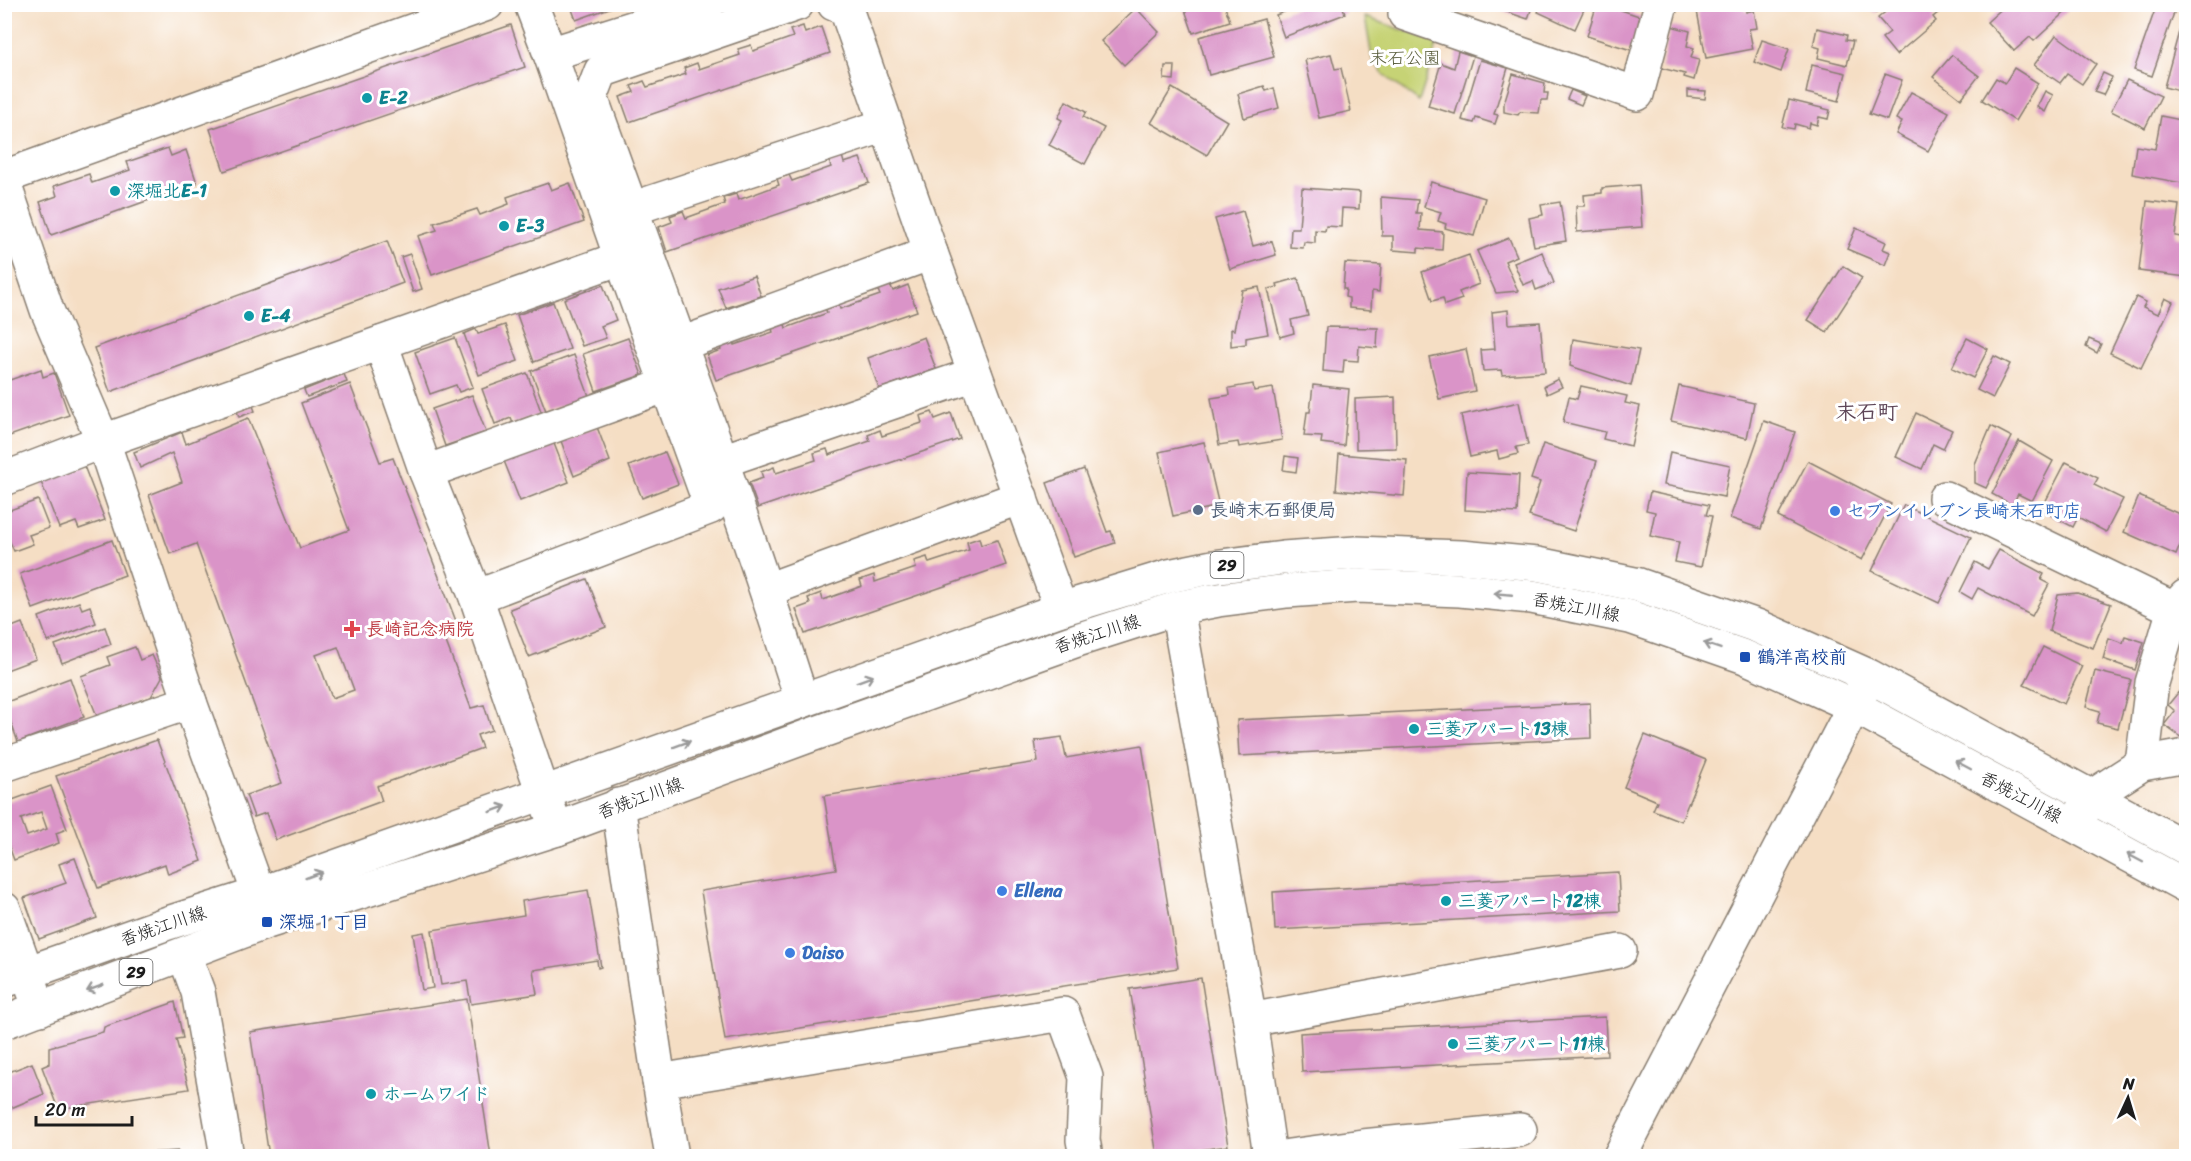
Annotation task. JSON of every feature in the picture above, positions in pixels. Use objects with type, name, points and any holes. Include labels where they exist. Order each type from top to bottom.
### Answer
[{"type":"street","points":[[4,177],[488,4]]},
{"type":"street","points":[[476,597],[711,507],[531,4]]},
{"type":"street","points":[[550,54],[708,4]]},
{"type":"street","points":[[797,4],[601,71],[591,97],[722,461],[767,590],[802,701]]},
{"type":"street","points":[[834,4],[846,9],[931,252],[1061,609]]},
{"type":"street","points":[[1398,8],[1637,94],[1661,4]]},
{"type":"street","points":[[631,209],[886,125]]},
{"type":"street","points":[[4,183],[47,310],[103,441],[190,702],[263,908]]},
{"type":"street","points":[[681,344],[931,252]]},
{"type":"street","points":[[4,478],[621,258]]},
{"type":"street","points":[[381,343],[426,472],[476,597],[557,829]]},
{"type":"street","points":[[722,461],[975,374]]},
{"type":"street","points":[[426,472],[667,385]]},
{"type":"street","points":[[767,590],[1021,497]]},
{"type":"street","points":[[1945,498],[2181,602],[2152,683],[2142,764]]},
{"type":"street","name":"香焼江川線","points":[[4,1022],[184,954],[263,908],[543,793],[1061,609],[1169,576],[1271,559],[1356,553],[1461,557],[1537,564],[1639,585],[1757,626],[1869,676],[2187,848]]},
{"type":"street","name":"香焼江川線","points":[[15,977],[168,923],[263,908],[557,829],[1080,639],[1177,608],[1287,591],[1357,586],[1460,590],[1532,597],[1630,617],[1745,657],[1854,706],[2187,886]]},
{"type":"street","points":[[1177,608],[1250,1020],[1270,1156]]},
{"type":"street","points":[[1620,1156],[1869,676]]},
{"type":"street","points":[[4,765],[190,702]]},
{"type":"street","points":[[2075,826],[2091,797],[2142,764],[2187,756]]},
{"type":"street","points":[[618,805],[672,1156]]},
{"type":"street","points":[[4,909],[15,977],[40,1009]]},
{"type":"street","points":[[1250,1020],[1620,951]]},
{"type":"street","points":[[184,954],[198,992],[226,1156]]},
{"type":"street","points":[[659,1081],[1062,1014],[1086,1077],[1083,1140],[1086,1156]]},
{"type":"street","points":[[1289,1156],[1520,1130]]},
{"type":"green space","name":"末石公園","points":[[1365,17],[1438,42],[1419,102],[1383,74],[1372,58]]},
{"type":"building","points":[[570,4],[618,4],[618,5],[576,20]]},
{"type":"building","points":[[1183,4],[1224,4],[1230,21],[1193,33]]},
{"type":"building","points":[[1305,4],[1342,4],[1345,14],[1284,37],[1276,15]]},
{"type":"building","points":[[1483,4],[1533,4],[1528,19]]},
{"type":"building","points":[[1542,4],[1586,5],[1575,29],[1538,12]]},
{"type":"building","points":[[1597,4],[1642,17],[1631,50],[1587,36]]},
{"type":"building","points":[[1744,4],[1746,12],[1754,10],[1757,28],[1749,29],[1753,49],[1706,58],[1696,6]]},
{"type":"building","points":[[1853,4],[1879,4],[1876,13]]},
{"type":"building","points":[[1895,4],[1941,4],[1944,8],[1933,17],[1936,21],[1896,55],[1882,38],[1890,32],[1878,18]]},
{"type":"building","points":[[2007,4],[2068,4],[2071,7],[2034,41],[2030,37],[2014,51],[1987,22]]},
{"type":"building","points":[[2157,4],[2175,10],[2152,76],[2134,70]]},
{"type":"building","points":[[2186,6],[2186,93],[2164,87]]},
{"type":"building","points":[[1136,8],[1159,32],[1124,65],[1101,41]]},
{"type":"building","points":[[1264,19],[1274,57],[1209,75],[1199,37]]},
{"type":"building","name":"E-2","points":[[511,25],[525,67],[224,171],[210,129]]},
{"type":"building","points":[[803,26],[805,33],[821,27],[830,53],[629,122],[620,97],[634,92],[631,86],[644,81],[647,87],[686,74],[684,68],[697,63],[699,69],[740,55],[738,49],[751,45],[753,51],[793,37],[790,30]]},
{"type":"building","points":[[1671,26],[1690,31],[1687,46],[1694,48],[1691,58],[1699,60],[1694,80],[1684,77],[1685,74],[1661,68]]},
{"type":"building","points":[[1817,28],[1847,35],[1846,40],[1853,41],[1847,65],[1818,58],[1820,48],[1813,46]]},
{"type":"building","points":[[2056,35],[2096,64],[2082,84],[2067,74],[2060,83],[2034,65]]},
{"type":"building","points":[[1762,40],[1789,49],[1781,72],[1754,62]]},
{"type":"building","points":[[1458,51],[1473,56],[1455,114],[1428,106],[1441,63],[1454,68]]},
{"type":"building","points":[[1331,54],[1335,69],[1341,68],[1351,111],[1319,118],[1305,60]]},
{"type":"building","points":[[1952,55],[1979,76],[1961,99],[1933,77]]},
{"type":"building","points":[[1480,60],[1508,68],[1494,114],[1498,115],[1495,124],[1476,118],[1474,123],[1462,120]]},
{"type":"building","points":[[1812,65],[1846,73],[1839,101],[1806,93]]},
{"type":"building","points":[[1165,66],[1175,66],[1174,80],[1164,79]]},
{"type":"building","points":[[2014,68],[2038,83],[2015,121],[1982,100],[1996,78],[2005,83]]},
{"type":"building","points":[[2103,73],[2112,77],[2103,95],[2094,92]]},
{"type":"building","points":[[1513,74],[1545,83],[1544,93],[1548,93],[1547,100],[1541,100],[1539,113],[1520,112],[1518,115],[1504,112],[1504,103]]},
{"type":"building","points":[[1885,74],[1902,80],[1887,120],[1869,114]]},
{"type":"building","points":[[2127,80],[2161,96],[2145,128],[2111,111]]},
{"type":"building","points":[[1264,86],[1266,91],[1274,88],[1279,108],[1244,118],[1238,94]]},
{"type":"building","points":[[1172,88],[1227,121],[1207,155],[1151,123]]},
{"type":"building","points":[[1571,90],[1585,96],[1581,105],[1567,99]]},
{"type":"building","points":[[1688,90],[1706,91],[1705,99],[1688,97]]},
{"type":"building","points":[[2045,91],[2053,95],[2045,112],[2037,107]]},
{"type":"building","points":[[1911,92],[1949,112],[1928,151],[1896,134],[1902,122],[1896,119]]},
{"type":"building","points":[[1789,100],[1830,110],[1828,119],[1819,117],[1817,125],[1810,123],[1809,128],[1795,124],[1794,129],[1782,127]]},
{"type":"building","points":[[1066,101],[1086,112],[1083,117],[1104,128],[1085,164],[1049,145],[1062,120],[1058,118]]},
{"type":"building","points":[[2161,116],[2186,121],[2186,158],[2182,183],[2132,174],[2136,146],[2155,149]]},
{"type":"building","name":"深堀北E-1","points":[[168,148],[171,156],[186,150],[197,183],[51,235],[40,202],[57,196],[54,186],[89,174],[92,183],[130,170],[127,162]]},
{"type":"building","points":[[842,156],[844,163],[860,158],[869,183],[667,252],[659,227],[672,222],[670,216],[683,211],[686,218],[725,204],[723,198],[736,194],[738,200],[779,185],[777,179],[789,175],[792,181],[831,167],[829,160]]},
{"type":"building","points":[[1431,182],[1485,198],[1474,236],[1445,228],[1446,224],[1438,221],[1441,212],[1424,207]]},
{"type":"building","name":"E-3","points":[[548,183],[551,190],[570,183],[584,222],[432,275],[418,236],[437,230],[434,223],[477,209],[480,215],[509,204],[507,197]]},
{"type":"building","points":[[1639,185],[1642,227],[1577,232],[1576,206],[1585,206],[1584,195],[1602,193],[1602,188]]},
{"type":"building","points":[[1302,188],[1360,192],[1359,209],[1342,208],[1341,227],[1326,226],[1325,231],[1315,230],[1315,243],[1304,242],[1303,248],[1290,247],[1291,228],[1299,228]]},
{"type":"building","points":[[1381,197],[1418,200],[1416,213],[1421,213],[1420,230],[1443,232],[1442,250],[1418,248],[1418,252],[1393,250],[1393,236],[1382,236]]},
{"type":"building","points":[[2147,201],[2179,205],[2175,236],[2186,238],[2186,277],[2139,271]]},
{"type":"building","points":[[1560,202],[1566,241],[1534,246],[1529,218],[1543,215],[1541,205]]},
{"type":"building","points":[[1243,211],[1253,246],[1272,241],[1276,255],[1230,269],[1215,219]]},
{"type":"building","points":[[1856,228],[1886,242],[1883,249],[1890,252],[1885,265],[1847,249]]},
{"type":"building","points":[[1509,238],[1517,256],[1505,261],[1518,291],[1496,293],[1477,251]]},
{"type":"building","name":"E-4","points":[[387,241],[403,283],[110,392],[94,348]]},
{"type":"building","points":[[1542,252],[1554,283],[1536,290],[1533,281],[1523,285],[1514,263]]},
{"type":"building","points":[[410,254],[422,289],[413,292],[401,257]]},
{"type":"building","points":[[1469,255],[1479,284],[1459,292],[1462,299],[1445,305],[1443,298],[1432,301],[1422,272]]},
{"type":"building","points":[[1345,263],[1381,265],[1379,292],[1372,291],[1371,310],[1349,308],[1349,298],[1345,297],[1346,289],[1343,289]]},
{"type":"building","points":[[1843,266],[1862,278],[1827,332],[1808,320]]},
{"type":"building","points":[[754,276],[761,296],[726,308],[718,288]]},
{"type":"building","points":[[1298,278],[1308,316],[1291,320],[1294,333],[1280,337],[1268,289]]},
{"type":"building","points":[[890,284],[893,291],[908,285],[917,311],[716,380],[707,355],[721,350],[719,344],[732,339],[734,345],[773,332],[771,325],[784,321],[786,328],[827,313],[825,307],[838,302],[840,309],[880,295],[877,288]]},
{"type":"building","points":[[603,285],[616,320],[601,326],[606,338],[582,346],[564,299]]},
{"type":"building","points":[[1259,287],[1268,334],[1246,338],[1246,344],[1231,346],[1231,329],[1234,330],[1242,290]]},
{"type":"building","points":[[2136,297],[2146,302],[2143,307],[2158,314],[2165,298],[2173,302],[2141,368],[2110,353]]},
{"type":"building","points":[[553,302],[570,349],[534,362],[517,315]]},
{"type":"building","points":[[1508,310],[1509,324],[1540,322],[1545,372],[1502,375],[1501,370],[1483,371],[1481,350],[1495,349],[1492,312]]},
{"type":"building","points":[[505,325],[518,361],[479,375],[464,334],[476,329],[478,334]]},
{"type":"building","points":[[1326,327],[1378,328],[1377,348],[1359,346],[1358,361],[1344,360],[1343,373],[1323,371]]},
{"type":"building","points":[[924,337],[936,369],[879,389],[868,358]]},
{"type":"building","points":[[455,338],[473,387],[459,392],[456,385],[430,394],[415,352]]},
{"type":"building","points":[[628,338],[642,375],[596,391],[583,354]]},
{"type":"building","points":[[1967,338],[1988,349],[1973,378],[1952,368]]},
{"type":"building","points":[[1573,339],[1639,350],[1631,386],[1570,366]]},
{"type":"building","points":[[2089,339],[2101,344],[2097,353],[2086,347]]},
{"type":"building","points":[[1466,349],[1475,391],[1439,399],[1429,357]]},
{"type":"building","points":[[574,355],[589,396],[546,411],[531,371]]},
{"type":"building","points":[[1994,356],[2010,364],[1993,398],[1977,390]]},
{"type":"building","points":[[41,369],[43,377],[54,373],[69,415],[4,438],[4,382]]},
{"type":"building","points":[[527,373],[542,414],[513,424],[511,418],[495,424],[482,389]]},
{"type":"building","points":[[344,374],[347,382],[307,397],[304,390]]},
{"type":"building","points":[[1558,379],[1562,387],[1547,394],[1544,386]]},
{"type":"building","points":[[350,384],[380,462],[393,458],[456,621],[440,626],[471,708],[484,705],[492,730],[477,735],[482,748],[377,786],[382,801],[276,840],[266,813],[254,817],[246,795],[282,783],[196,544],[170,554],[149,495],[182,482],[172,453],[140,468],[134,452],[182,432],[186,444],[248,418],[300,548],[349,530],[301,403]],"holes":[[[338,647],[354,690],[332,698],[316,655]]]},
{"type":"building","points":[[1253,384],[1254,391],[1273,388],[1282,440],[1239,447],[1238,442],[1219,445],[1211,398],[1230,395],[1229,388]]},
{"type":"building","points":[[1313,385],[1349,389],[1344,446],[1321,443],[1322,437],[1304,436]]},
{"type":"building","points":[[1581,386],[1627,396],[1625,403],[1640,406],[1631,446],[1603,439],[1605,432],[1563,422],[1569,397],[1577,399]]},
{"type":"building","points":[[1679,386],[1754,403],[1747,438],[1671,421]]},
{"type":"building","points":[[472,395],[486,432],[445,446],[432,409]]},
{"type":"building","points":[[1395,397],[1396,448],[1356,449],[1355,399]]},
{"type":"building","points":[[1519,402],[1528,445],[1516,447],[1518,454],[1499,459],[1497,451],[1470,457],[1461,415]]},
{"type":"building","points":[[253,406],[255,411],[239,417],[237,411]]},
{"type":"building","points":[[932,412],[935,419],[951,413],[960,439],[758,508],[749,483],[763,478],[761,472],[774,467],[776,473],[816,460],[814,453],[827,449],[829,455],[870,441],[868,435],[880,430],[882,436],[922,423],[920,416]]},
{"type":"building","points":[[1916,413],[1952,430],[1943,449],[1933,444],[1922,469],[1896,457]]},
{"type":"building","points":[[1764,421],[1795,432],[1761,529],[1730,518]]},
{"type":"building","points":[[1991,426],[2012,437],[1986,488],[1975,483],[1975,464]]},
{"type":"building","points":[[597,427],[610,461],[574,476],[561,441]]},
{"type":"building","points":[[553,441],[569,482],[520,501],[504,461]]},
{"type":"building","points":[[2019,441],[2053,461],[2032,501],[2018,494],[2012,505],[1992,494]]},
{"type":"building","points":[[1204,442],[1219,506],[1173,516],[1159,452]]},
{"type":"building","points":[[1543,444],[1597,461],[1574,531],[1529,516],[1540,482],[1531,479]]},
{"type":"building","points":[[665,452],[678,484],[642,498],[629,466]]},
{"type":"building","points":[[1670,452],[1730,465],[1724,497],[1664,485]]},
{"type":"building","points":[[1339,454],[1407,460],[1404,496],[1336,490]]},
{"type":"building","points":[[1285,456],[1298,458],[1296,472],[1283,470]]},
{"type":"building","name":"セブンイレブン長崎末石町店","points":[[1808,461],[1891,504],[1862,560],[1778,517]]},
{"type":"building","points":[[2066,462],[2098,478],[2094,485],[2123,499],[2106,532],[2078,517],[2073,527],[2041,510]]},
{"type":"building","points":[[84,466],[105,520],[79,529],[76,522],[59,528],[41,482]]},
{"type":"building","points":[[1084,469],[1107,532],[1111,531],[1115,543],[1074,557],[1047,483]]},
{"type":"building","points":[[1467,472],[1519,475],[1517,513],[1465,510]]},
{"type":"building","points":[[1650,492],[1709,505],[1706,515],[1712,516],[1701,567],[1675,562],[1679,542],[1650,536],[1655,512],[1646,510]]},
{"type":"building","points":[[2139,496],[2186,517],[2186,531],[2176,555],[2124,532]]},
{"type":"building","points":[[38,500],[49,528],[29,535],[33,544],[14,551],[4,528],[4,512]]},
{"type":"building","points":[[1904,505],[1971,537],[1939,603],[1872,571]]},
{"type":"building","points":[[979,538],[981,545],[997,540],[1006,565],[805,634],[796,609],[810,604],[808,598],[821,593],[823,600],[862,586],[860,580],[874,575],[875,582],[916,568],[914,561],[927,557],[929,563],[969,550],[967,542]]},
{"type":"building","points":[[112,540],[125,575],[33,609],[20,574]]},
{"type":"building","points":[[1999,550],[2044,574],[2041,580],[2049,584],[2032,616],[1978,588],[1972,599],[1960,592],[1975,562],[1988,569]]},
{"type":"building","points":[[587,579],[606,627],[529,657],[510,609]]},
{"type":"building","points":[[2077,593],[2111,604],[2093,648],[2049,631],[2058,595]]},
{"type":"building","points":[[79,602],[82,609],[90,606],[96,623],[48,642],[39,617]]},
{"type":"building","points":[[22,623],[36,659],[4,671],[4,630]]},
{"type":"building","points":[[105,627],[111,644],[62,663],[55,645]]},
{"type":"building","points":[[2125,636],[2144,642],[2135,670],[2103,659],[2109,638],[2123,643]]},
{"type":"building","points":[[135,647],[140,660],[152,655],[162,677],[151,697],[97,716],[81,676],[110,665],[107,657]]},
{"type":"building","points":[[2043,647],[2082,666],[2064,704],[2024,685]]},
{"type":"building","points":[[2095,671],[2131,680],[2118,728],[2097,723],[2100,711],[2086,707]]},
{"type":"building","points":[[70,678],[84,717],[18,742],[4,703]]},
{"type":"building","points":[[2181,689],[2184,692],[2186,689],[2186,738],[2182,738],[2164,725],[2175,711],[2168,705]]},
{"type":"building","name":"三菱アパート13棟","points":[[1590,703],[1591,738],[1239,756],[1237,720]]},
{"type":"building","points":[[1645,735],[1706,760],[1681,821],[1653,810],[1657,801],[1624,787]]},
{"type":"building","points":[[1062,737],[1066,758],[1142,745],[1178,968],[725,1040],[701,891],[836,869],[824,796],[1038,762],[1035,741]]},
{"type":"building","points":[[157,740],[202,861],[168,874],[165,864],[98,888],[56,776]]},
{"type":"building","points":[[51,786],[67,829],[56,833],[59,843],[14,860],[4,833],[4,803]],"holes":[[[41,812],[47,829],[27,836],[21,819]]]},
{"type":"building","points":[[75,858],[97,918],[39,939],[24,898],[66,883],[59,864]]},
{"type":"building","name":"三菱アパート12棟","points":[[1618,872],[1620,911],[1275,930],[1273,892]]},
{"type":"building","points":[[588,890],[601,967],[598,968],[597,960],[533,970],[537,994],[471,1004],[467,981],[441,985],[432,930],[524,915],[522,901]]},
{"type":"building","points":[[424,932],[433,988],[422,990],[413,934]]},
{"type":"building","points":[[1201,978],[1228,1146],[1157,1156],[1130,989]]},
{"type":"building","name":"ホームワイド","points":[[467,999],[491,1156],[269,1156],[250,1032]]},
{"type":"building","points":[[175,1002],[183,1038],[176,1039],[189,1089],[58,1109],[42,1067],[49,1064],[49,1047],[103,1032],[104,1027]]},
{"type":"building","name":"三菱アパート11棟","points":[[1605,1017],[1607,1056],[1302,1072],[1300,1033]]},
{"type":"building","points":[[32,1063],[44,1094],[4,1111],[4,1074]]},
{"type":"building","points":[[178,1151],[179,1156],[114,1156],[114,1155]]},
{"type":"place","name":"E-2","points":[[367,98]]},
{"type":"place","name":"深堀北E-1","points":[[115,191]]},
{"type":"place","name":"E-3","points":[[504,226]]},
{"type":"place","name":"E-4","points":[[249,316]]},
{"type":"place","name":"長崎末石郵便局","points":[[1198,510]]},
{"type":"place","name":"セブンイレブン長崎末石町店","points":[[1835,511]]},
{"type":"place","name":"長崎記念病院","points":[[352,629]]},
{"type":"place","name":"鶴洋高校前","points":[[1745,657]]},
{"type":"place","name":"三菱アパート13棟","points":[[1414,729]]},
{"type":"place","name":"Ellena","points":[[1002,891]]},
{"type":"place","name":"三菱アパート12棟","points":[[1446,901]]},
{"type":"place","name":"深堀１丁目","points":[[267,922]]},
{"type":"place","name":"Daiso","points":[[790,953]]},
{"type":"place","name":"三菱アパート11棟","points":[[1453,1044]]},
{"type":"place","name":"ホームワイド","points":[[371,1094]]},
{"type":"district","name":"末石町","points":[[1867,412]]}]
